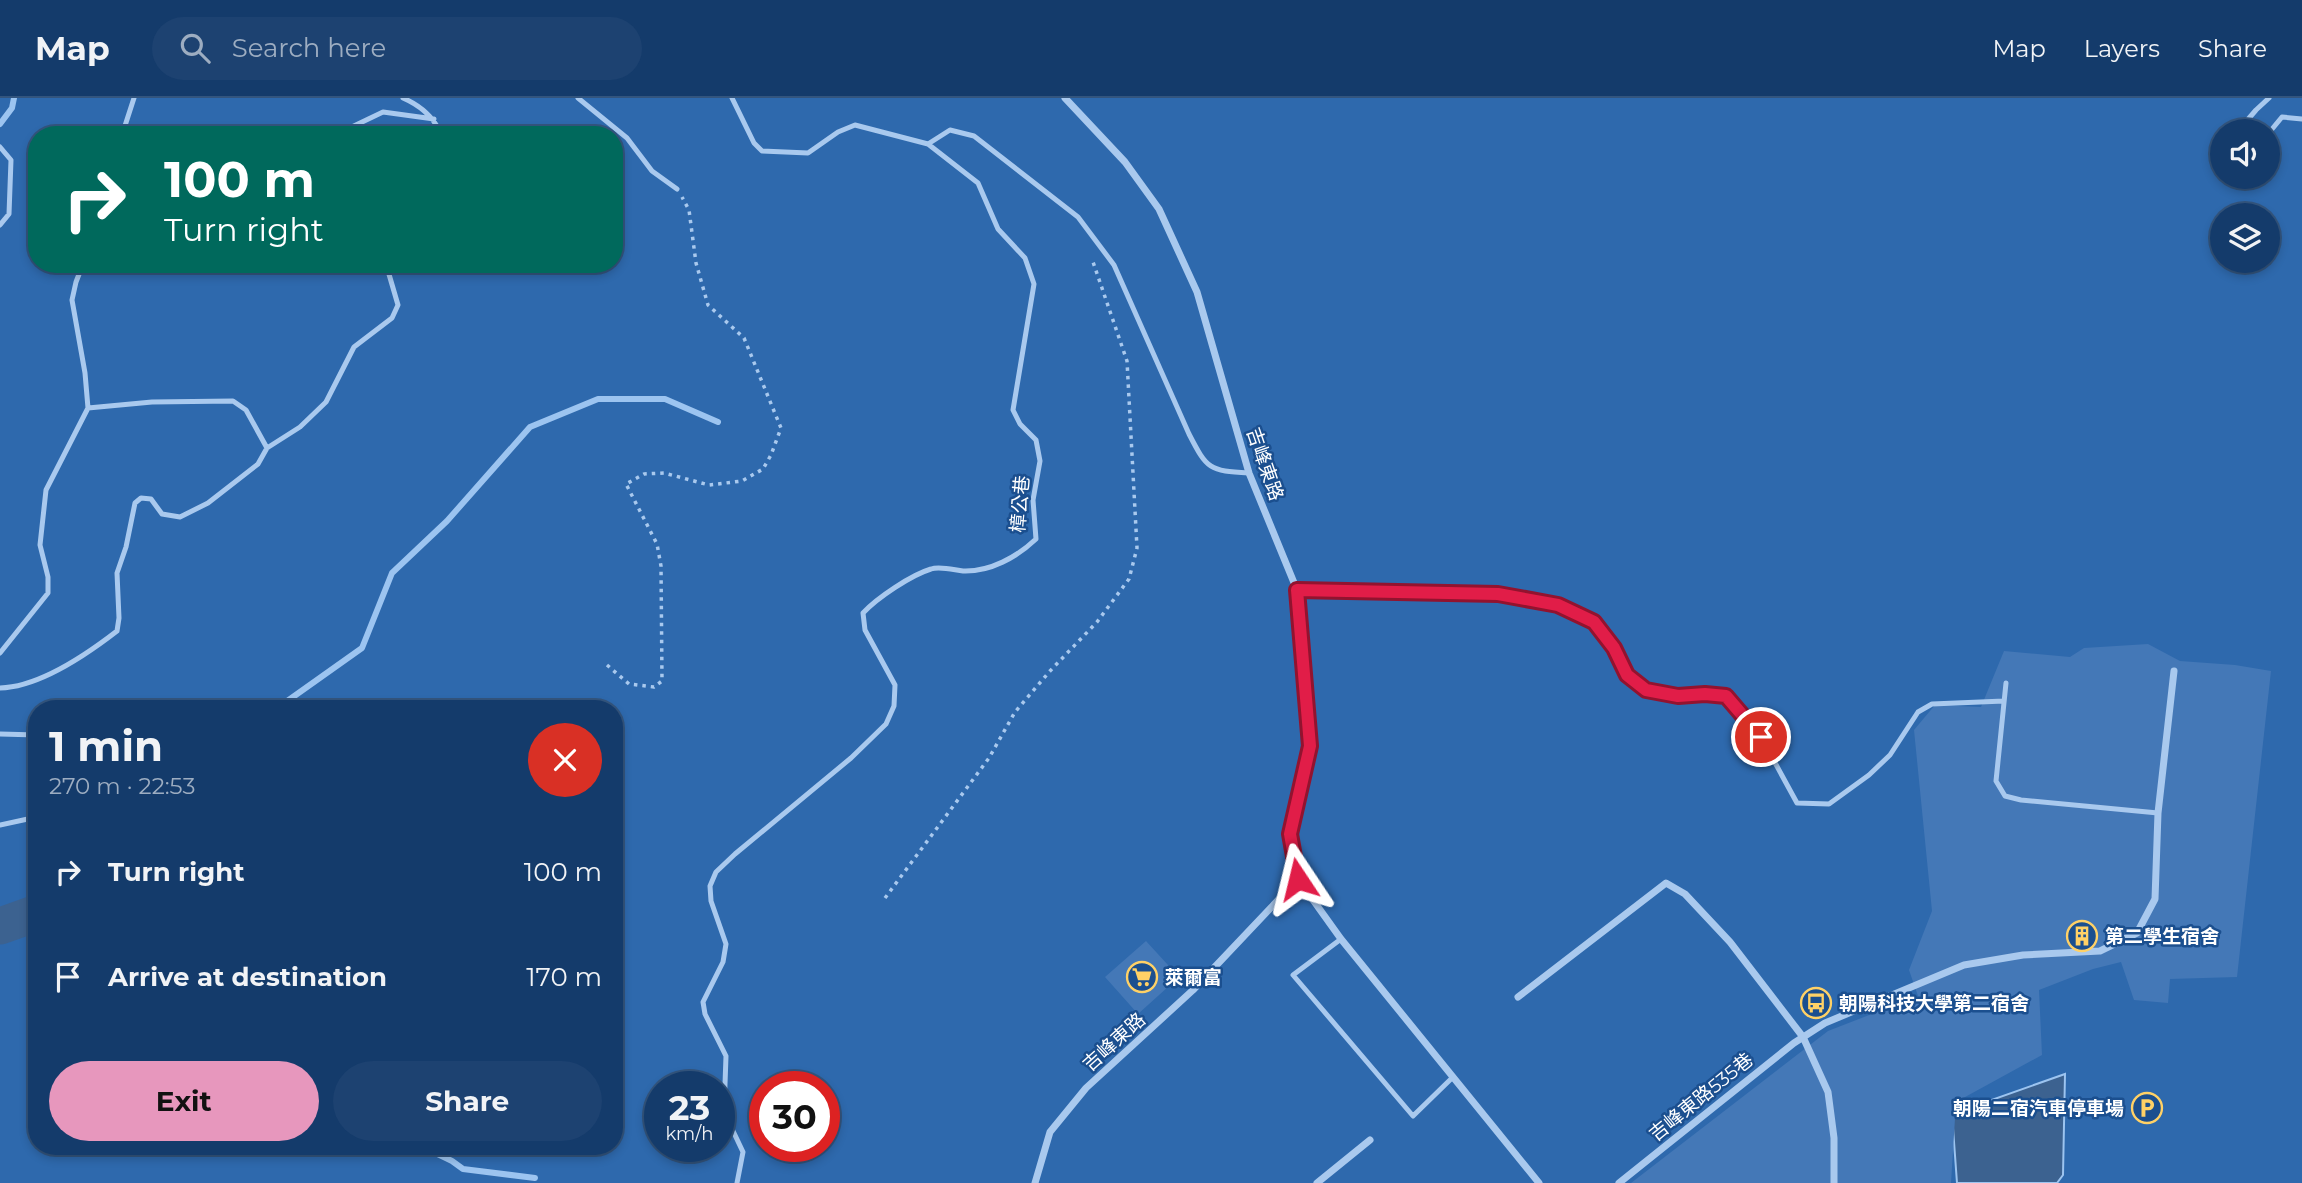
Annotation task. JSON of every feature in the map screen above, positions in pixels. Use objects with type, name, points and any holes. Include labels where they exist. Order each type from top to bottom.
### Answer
[{"type":"street","name":"吉峰東路","points":[[1065,98],[1125,162],[1159,209],[1197,292],[1249,473],[1297,590],[1310,746],[1290,834],[1298,879],[1341,939],[1539,1183]]},
{"type":"street","name":"吉峰東路535巷","points":[[1619,1183],[1803,1037],[1825,1023],[1964,965],[2023,956],[2101,951],[2137,933],[2155,899],[2158,813],[2174,671]]},
{"type":"street","name":"吉峰東路","points":[[1035,1183],[1050,1132],[1086,1088],[1193,990],[1298,879]]},
{"type":"street","points":[[1518,997],[1666,883],[1685,894],[1730,942],[1803,1037],[1828,1092],[1834,1138],[1834,1183]]},
{"type":"street","points":[[1317,1183],[1370,1140]]},
{"type":"lane","points":[[125,126],[134,98]]},
{"type":"lane","points":[[403,98],[418,105],[434,119],[437,126]]},
{"type":"lane","points":[[578,98],[612,126]]},
{"type":"lane","name":"樟公巷","points":[[732,98],[754,143],[762,151],[808,153],[838,132],[855,125],[928,144],[978,183],[998,229],[1025,258],[1034,285],[1013,410],[1020,425],[1036,440],[1041,461],[1033,500],[1036,539],[1024,550],[997,565],[968,571],[933,568],[877,599],[863,613],[865,630],[895,685],[894,706],[886,724],[851,758],[716,872],[710,886],[711,901],[726,944],[723,962],[703,1002],[705,1014],[726,1056],[724,1112],[743,1152],[737,1183]]},
{"type":"lane","points":[[2248,119],[2269,98]]},
{"type":"lane","points":[[354,126],[383,112],[434,119]]},
{"type":"lane","points":[[2280,119],[2282,117],[2302,119]]},
{"type":"lane","points":[[928,144],[950,130],[974,136],[1077,217],[1114,265],[1203,461],[1220,471],[1249,473]]},
{"type":"lane","points":[[623,135],[652,171],[677,189]]},
{"type":"lane","points":[[0,147],[11,160],[9,214],[0,225]]},
{"type":"lane","points":[[0,653],[48,593],[48,578],[40,545],[46,490],[88,408],[85,373],[72,300],[80,273]]},
{"type":"lane","points":[[0,688],[43,677],[93,650],[117,631],[117,573],[126,547],[135,503],[141,498],[151,499],[162,514],[180,517],[208,503],[258,464],[267,448],[300,427],[326,402],[354,347],[392,318],[398,304],[389,273]]},
{"type":"lane","points":[[88,408],[152,402],[233,401],[246,410],[267,448]]},
{"type":"lane","points":[[1297,590],[1498,594],[1558,605],[1594,622],[1614,648],[1627,675],[1646,690],[1678,696],[1726,696],[1761,737],[1797,803],[1829,804],[1869,775],[1891,755],[1918,712],[1932,704],[2004,701]]},
{"type":"lane","points":[[2006,683],[1996,781],[2005,796],[2021,800],[2158,813]]},
{"type":"lane","points":[[0,734],[28,735]]},
{"type":"lane","points":[[0,825],[28,819]]},
{"type":"lane","points":[[1341,939],[1293,975],[1413,1116],[1454,1077]]},
{"type":"path","points":[[607,665],[629,684],[654,687],[662,681],[661,566],[657,544],[626,484],[644,474],[664,473],[709,485],[742,481],[763,469],[781,428],[744,338],[708,305],[696,263],[689,210],[677,189]]},
{"type":"path","points":[[885,898],[989,758],[1015,712],[1097,622],[1129,579],[1137,548],[1127,361],[1091,256]]},
{"type":"shaded area","points":[[0,98],[2302,98],[2302,1183],[0,1183]]},
{"type":"shaded area","points":[[2065,1074],[2063,1175],[2057,1183],[1957,1183],[1952,1114]]},
{"type":"building","name":"第二學生宿舍","points":[[2148,644],[2180,661],[2271,671],[2237,977],[2170,979],[2168,1003],[2134,1000],[2121,962],[2093,969],[2039,990],[2042,1055],[1956,1102],[1951,1183],[1631,1183],[1828,1031],[1918,996],[1909,970],[1932,911],[1914,730],[1935,705],[1981,707],[2004,651],[2070,657],[2084,648]]},
{"type":"building","name":"萊爾富","points":[[1146,941],[1179,977],[1138,1014],[1105,977]]},
{"type":"waterway","points":[[0,124],[12,108],[14,98]]},
{"type":"waterway","points":[[289,700],[362,648],[392,573],[447,521],[530,427],[598,399],[665,399],[718,422]]},
{"type":"waterway","points":[[0,926],[28,916]]},
{"type":"waterway","points":[[440,1155],[463,1169],[535,1178]]},
{"type":"place","name":"第二學生宿舍","points":[[2082,936]]},
{"type":"place","name":"萊爾富","points":[[1142,977]]},
{"type":"place","name":"朝陽科技大學第二宿舍","points":[[1816,1003]]},
{"type":"place","name":"朝陽二宿汽車停車場","points":[[2147,1108]]},
{"type":"route","points":[[1298,879],[1290,834],[1310,746],[1297,590],[1498,594],[1558,605],[1594,622],[1614,648],[1627,675],[1646,690],[1678,696],[1726,696],[1761,737]]}]
